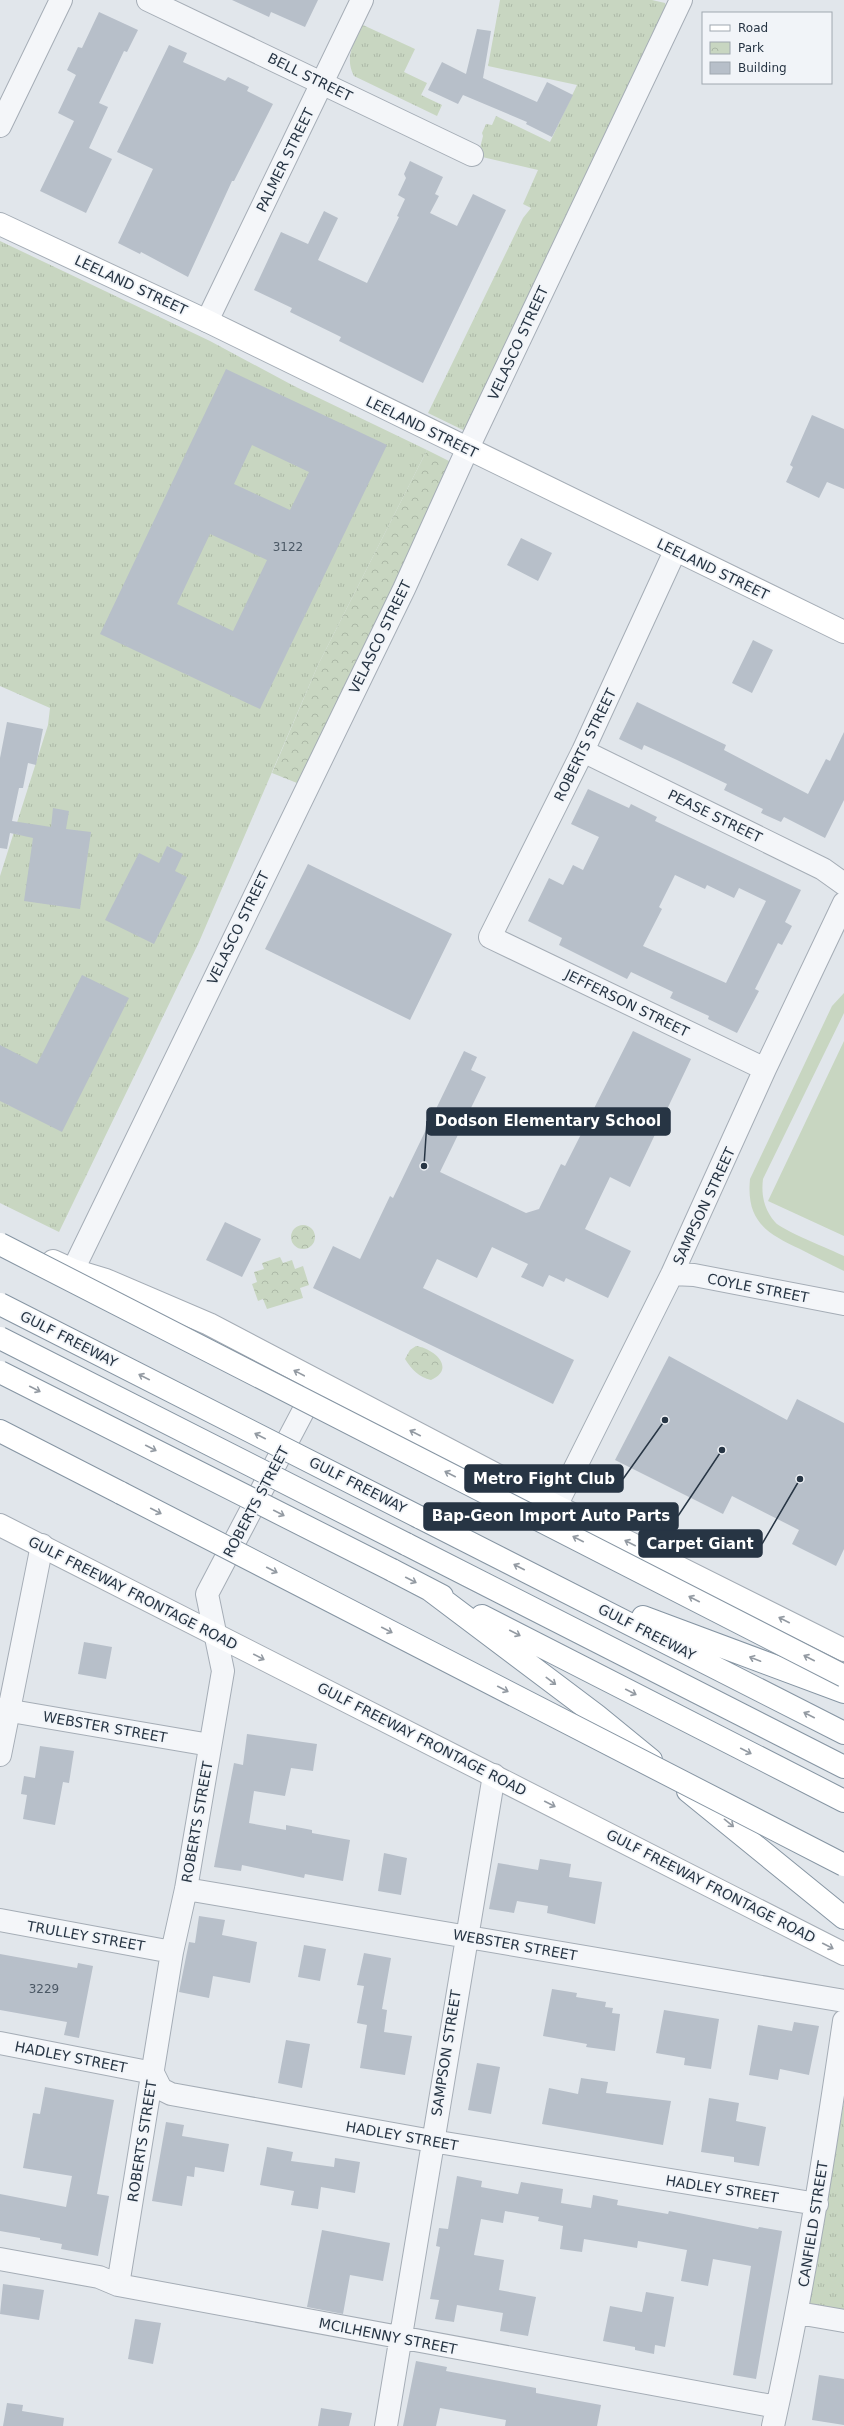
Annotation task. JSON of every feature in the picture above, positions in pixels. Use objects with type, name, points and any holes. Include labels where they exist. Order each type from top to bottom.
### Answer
[{"type":"main road","name":"LEELAND STREET","points":[[0,224],[207,321],[467,450],[844,632]]},
{"type":"main road","points":[[0,1238],[73,1270],[106,1280],[209,1324],[318,1383],[556,1506],[844,1650]]},
{"type":"main road","points":[[0,1244],[844,1676]]},
{"type":"main road","name":"GULF FREEWAY","points":[[0,1304],[844,1733]]},
{"type":"main road","points":[[0,1338],[844,1767]]},
{"type":"main road","points":[[0,1372],[844,1801]]},
{"type":"main road","points":[[0,1431],[844,1864]]},
{"type":"main road","points":[[0,1437],[121,1493]]},
{"type":"main road","name":"GULF FREEWAY FRONTAGE ROAD","points":[[0,1525],[844,1954]]},
{"type":"main road","points":[[540,1578],[844,1692]]},
{"type":"main road","points":[[430,1590],[596,1715],[844,1918]]},
{"type":"street","points":[[0,126],[61,0]]},
{"type":"street","name":"BELL STREET","points":[[148,0],[472,155]]},
{"type":"street","name":"PALMER STREET","points":[[207,321],[362,0]]},
{"type":"street","name":"VELASCO STREET","points":[[73,1270],[404,589],[467,450],[681,0]]},
{"type":"street","name":"ROBERTS STREET","points":[[490,937],[583,751],[675,551]]},
{"type":"street","name":"PEASE STREET","points":[[583,751],[823,868],[844,884]]},
{"type":"street","name":"SAMPSON STREET","points":[[556,1506],[672,1274],[765,1069],[844,903]]},
{"type":"street","name":"JEFFERSON STREET","points":[[490,937],[765,1069]]},
{"type":"street","name":"COYLE STREET","points":[[672,1274],[694,1275],[844,1304]]},
{"type":"street","name":"ROBERTS STREET","points":[[118,2285],[172,1952],[186,1889],[223,1671],[207,1594],[318,1383]]},
{"type":"street","points":[[0,1754],[4,1710],[42,1546]]},
{"type":"street","name":"WEBSTER STREET","points":[[4,1710],[210,1746]]},
{"type":"street","name":"SAMPSON STREET","points":[[386,2426],[432,2141],[494,1775]]},
{"type":"street","name":"WEBSTER STREET","points":[[186,1889],[844,2001]]},
{"type":"street","name":"TRULLEY STREET","points":[[0,1920],[172,1952]]},
{"type":"street","name":"CANFIELD STREET","points":[[775,2417],[798,2313],[817,2204],[844,2021]]},
{"type":"street","name":"HADLEY STREET","points":[[0,2043],[153,2073],[161,2089],[171,2094],[432,2141],[817,2204]]},
{"type":"street","name":"MCILHENNY STREET","points":[[0,2259],[99,2277],[118,2285],[401,2338],[775,2417]]},
{"type":"street","points":[[798,2313],[844,2321]]},
{"type":"green space","points":[[500,0],[652,0],[665,3],[668,11],[465,431],[428,413],[523,218],[531,208],[523,204],[538,170],[478,156],[483,136],[482,133],[486,124],[492,125],[496,116],[550,142],[577,85],[488,66]]},
{"type":"green space","points":[[363,25],[415,49],[404,72],[427,83],[421,95],[442,105],[437,116],[354,76],[350,63],[351,50]]},
{"type":"green space","points":[[0,241],[210,341],[294,386],[427,450],[318,665],[199,942],[59,1232],[0,1203],[0,876],[48,725],[50,708],[0,686]]},
{"type":"green space","points":[[427,450],[451,462],[302,785],[272,773],[318,665]]},
{"type":"green space","points":[[844,993],[844,1013],[763,1179],[762,1191],[768,1212],[779,1226],[844,1256],[844,1271],[788,1243],[768,1231],[755,1215],[751,1205],[750,1179],[832,1006]]},
{"type":"green space","points":[[844,1041],[844,1236],[768,1201]]},
{"type":"green space","points":[[303,1225],[312,1228],[315,1237],[312,1246],[303,1249],[294,1246],[291,1237],[294,1228]]},
{"type":"green space","points":[[280,1257],[283,1263],[292,1260],[295,1269],[303,1266],[309,1285],[300,1288],[303,1298],[267,1309],[263,1299],[258,1301],[252,1284],[257,1282],[254,1272],[264,1269],[262,1263]]},
{"type":"green space","points":[[416,1346],[429,1350],[440,1359],[442,1370],[439,1375],[431,1380],[416,1372],[405,1359],[410,1350]]},
{"type":"green space","points":[[844,2102],[844,2314],[809,2304]]},
{"type":"building","points":[[232,0],[318,0],[305,27],[271,12],[269,17]]},
{"type":"building","points":[[99,12],[138,30],[127,52],[124,51],[99,103],[108,107],[89,148],[112,159],[86,213],[40,191],[74,121],[58,113],[76,75],[67,70],[78,47],[82,48]]},
{"type":"building","points":[[477,29],[491,31],[483,78],[537,102],[547,82],[573,95],[552,137],[526,124],[527,122],[463,95],[458,104],[428,90],[442,62],[466,74]]},
{"type":"building","points":[[169,45],[187,53],[183,62],[225,81],[228,77],[249,87],[247,91],[273,104],[234,181],[232,181],[188,277],[141,252],[140,254],[118,243],[153,169],[117,152]]},
{"type":"building","points":[[410,161],[443,177],[435,194],[439,196],[430,213],[457,226],[473,194],[506,210],[423,383],[339,341],[341,337],[290,312],[292,308],[254,290],[281,232],[308,244],[324,211],[338,218],[318,260],[367,283],[399,217],[397,216],[405,199],[398,195],[406,178],[404,174]]},
{"type":"building","points":[[226,369],[387,445],[260,709],[100,634]],"holes":[[[252,445],[309,472],[290,510],[234,484]],[[210,534],[267,560],[233,631],[177,604]]]},
{"type":"building","points":[[812,415],[844,429],[844,489],[827,482],[819,498],[786,482],[793,467],[790,465]]},
{"type":"building","points":[[521,538],[552,553],[538,581],[507,565]]},
{"type":"building","points":[[753,640],[773,650],[752,693],[732,683]]},
{"type":"building","points":[[637,702],[726,745],[724,750],[808,794],[826,759],[830,761],[844,732],[844,800],[825,838],[784,817],[781,822],[761,813],[763,809],[724,790],[727,784],[644,745],[642,750],[619,739]]},
{"type":"building","points":[[7,722],[43,729],[36,765],[28,763],[23,788],[19,788],[12,821],[51,827],[53,808],[69,811],[66,829],[91,832],[80,909],[24,901],[33,838],[10,833],[7,849],[0,848],[0,758]]},
{"type":"building","points":[[588,789],[629,808],[631,804],[657,817],[655,821],[801,890],[785,922],[792,926],[782,945],[778,943],[755,989],[759,991],[737,1033],[708,1019],[709,1016],[670,998],[673,992],[631,972],[627,979],[559,945],[562,938],[528,921],[549,878],[563,885],[573,865],[583,870],[599,837],[571,824]],"holes":[[[675,875],[705,889],[707,885],[734,898],[739,888],[766,901],[726,983],[643,946],[662,909],[659,907]]]},
{"type":"building","points":[[167,846],[183,854],[175,871],[187,877],[154,944],[105,920],[139,853],[159,863]]},
{"type":"building","points":[[308,864],[452,934],[410,1020],[265,949]]},
{"type":"building","points":[[82,975],[129,998],[62,1132],[0,1101],[0,1045],[37,1064]]},
{"type":"building","points":[[633,1031],[691,1059],[630,1187],[610,1177],[585,1229],[631,1251],[608,1298],[566,1278],[564,1282],[549,1275],[543,1287],[521,1277],[528,1264],[492,1247],[477,1278],[437,1259],[423,1288],[574,1360],[553,1404],[313,1288],[333,1246],[360,1259],[390,1196],[393,1198],[464,1051],[477,1057],[471,1070],[486,1077],[440,1172],[526,1213],[539,1209],[561,1164],[565,1166]]},
{"type":"building","points":[[225,1222],[261,1239],[242,1277],[206,1260]]},
{"type":"building","points":[[669,1356],[787,1420],[797,1399],[844,1423],[844,1549],[836,1566],[792,1544],[799,1530],[732,1496],[723,1514],[615,1460]]},
{"type":"building","points":[[84,1642],[112,1647],[106,1679],[78,1674]]},
{"type":"building","points":[[247,1734],[317,1744],[313,1771],[291,1768],[285,1796],[254,1791],[249,1823],[286,1830],[286,1825],[312,1830],[312,1833],[350,1840],[343,1881],[305,1874],[304,1878],[242,1865],[241,1871],[214,1867],[234,1763],[243,1765]]},
{"type":"building","points":[[40,1746],[74,1751],[69,1783],[63,1782],[55,1825],[23,1819],[27,1795],[21,1794],[24,1776],[35,1778]]},
{"type":"building","points":[[384,1853],[407,1858],[401,1895],[378,1891]]},
{"type":"building","points":[[540,1859],[571,1864],[569,1877],[602,1882],[595,1924],[547,1913],[548,1906],[517,1901],[514,1913],[489,1909],[498,1863],[538,1870]]},
{"type":"building","points":[[199,1916],[225,1920],[222,1935],[257,1942],[250,1983],[213,1976],[209,1998],[179,1992],[189,1942],[195,1943]]},
{"type":"building","points":[[304,1945],[326,1949],[320,1981],[298,1977]]},
{"type":"building","points":[[364,1953],[391,1958],[382,2009],[387,2010],[384,2032],[412,2036],[405,2075],[360,2068],[367,2025],[357,2023],[364,1986],[357,1985]]},
{"type":"building","points":[[0,1954],[77,1968],[78,1963],[93,1966],[79,2038],[64,2035],[67,2022],[0,2010]]},
{"type":"building","points":[[552,1989],[577,1993],[576,1997],[606,2002],[605,2007],[613,2008],[612,2013],[620,2014],[615,2051],[586,2047],[587,2044],[543,2036]]},
{"type":"building","points":[[664,2010],[719,2019],[711,2069],[684,2065],[685,2058],[656,2053]]},
{"type":"building","points":[[794,2022],[819,2026],[809,2075],[780,2069],[778,2080],[749,2075],[758,2025],[792,2031]]},
{"type":"building","points":[[286,2040],[310,2044],[302,2088],[278,2083]]},
{"type":"building","points":[[477,2063],[500,2067],[491,2114],[468,2110]]},
{"type":"building","points":[[581,2078],[608,2082],[606,2093],[671,2101],[663,2145],[542,2124],[549,2088],[578,2094]]},
{"type":"building","points":[[45,2087],[114,2100],[97,2194],[109,2196],[98,2256],[61,2249],[62,2244],[40,2240],[40,2238],[0,2231],[0,2194],[66,2207],[72,2176],[23,2168],[33,2113],[40,2114]]},
{"type":"building","points":[[709,2098],[739,2103],[736,2121],[766,2127],[759,2166],[734,2162],[734,2157],[701,2152]]},
{"type":"building","points":[[166,2122],[184,2125],[182,2136],[229,2144],[224,2172],[195,2167],[194,2177],[187,2176],[182,2206],[152,2201]]},
{"type":"building","points":[[267,2147],[293,2152],[291,2161],[334,2167],[335,2158],[360,2162],[355,2193],[321,2187],[318,2209],[291,2205],[294,2191],[260,2185]]},
{"type":"building","points":[[457,2176],[482,2181],[481,2187],[518,2194],[521,2182],[563,2189],[561,2203],[591,2208],[593,2195],[618,2200],[617,2205],[668,2214],[669,2211],[758,2229],[759,2227],[782,2231],[756,2379],[733,2375],[751,2266],[713,2259],[708,2286],[681,2281],[687,2250],[638,2241],[637,2248],[584,2239],[582,2252],[560,2249],[563,2226],[538,2221],[539,2217],[505,2211],[503,2223],[481,2219],[474,2255],[504,2260],[499,2290],[536,2297],[528,2336],[500,2331],[503,2313],[457,2305],[454,2322],[435,2319],[439,2300],[430,2299],[440,2247],[436,2246],[439,2228],[448,2229]]},
{"type":"building","points":[[322,2230],[390,2243],[383,2281],[350,2275],[343,2314],[307,2307]]},
{"type":"building","points":[[3,2284],[44,2290],[39,2320],[0,2314]]},
{"type":"building","points":[[646,2292],[674,2297],[665,2347],[655,2345],[654,2354],[635,2350],[635,2347],[603,2341],[610,2306],[642,2312]]},
{"type":"building","points":[[135,2319],[161,2323],[153,2364],[128,2359]]},
{"type":"building","points":[[416,2361],[447,2367],[446,2371],[536,2388],[536,2393],[601,2405],[597,2426],[505,2426],[506,2420],[440,2408],[436,2426],[403,2426]]},
{"type":"building","points":[[819,2375],[844,2379],[844,2425],[812,2420]]},
{"type":"building","points":[[7,2403],[23,2405],[22,2411],[64,2418],[63,2426],[3,2426]]},
{"type":"building","points":[[321,2408],[352,2413],[349,2426],[318,2426]]},
{"type":"place","name":"Dodson Elementary School","points":[[424,1166]]},
{"type":"place","name":"Metro Fight Club","points":[[665,1420]]},
{"type":"place","name":"Bap-Geon Import Auto Parts","points":[[722,1450]]},
{"type":"place","name":"Carpet Giant","points":[[800,1479]]}]
